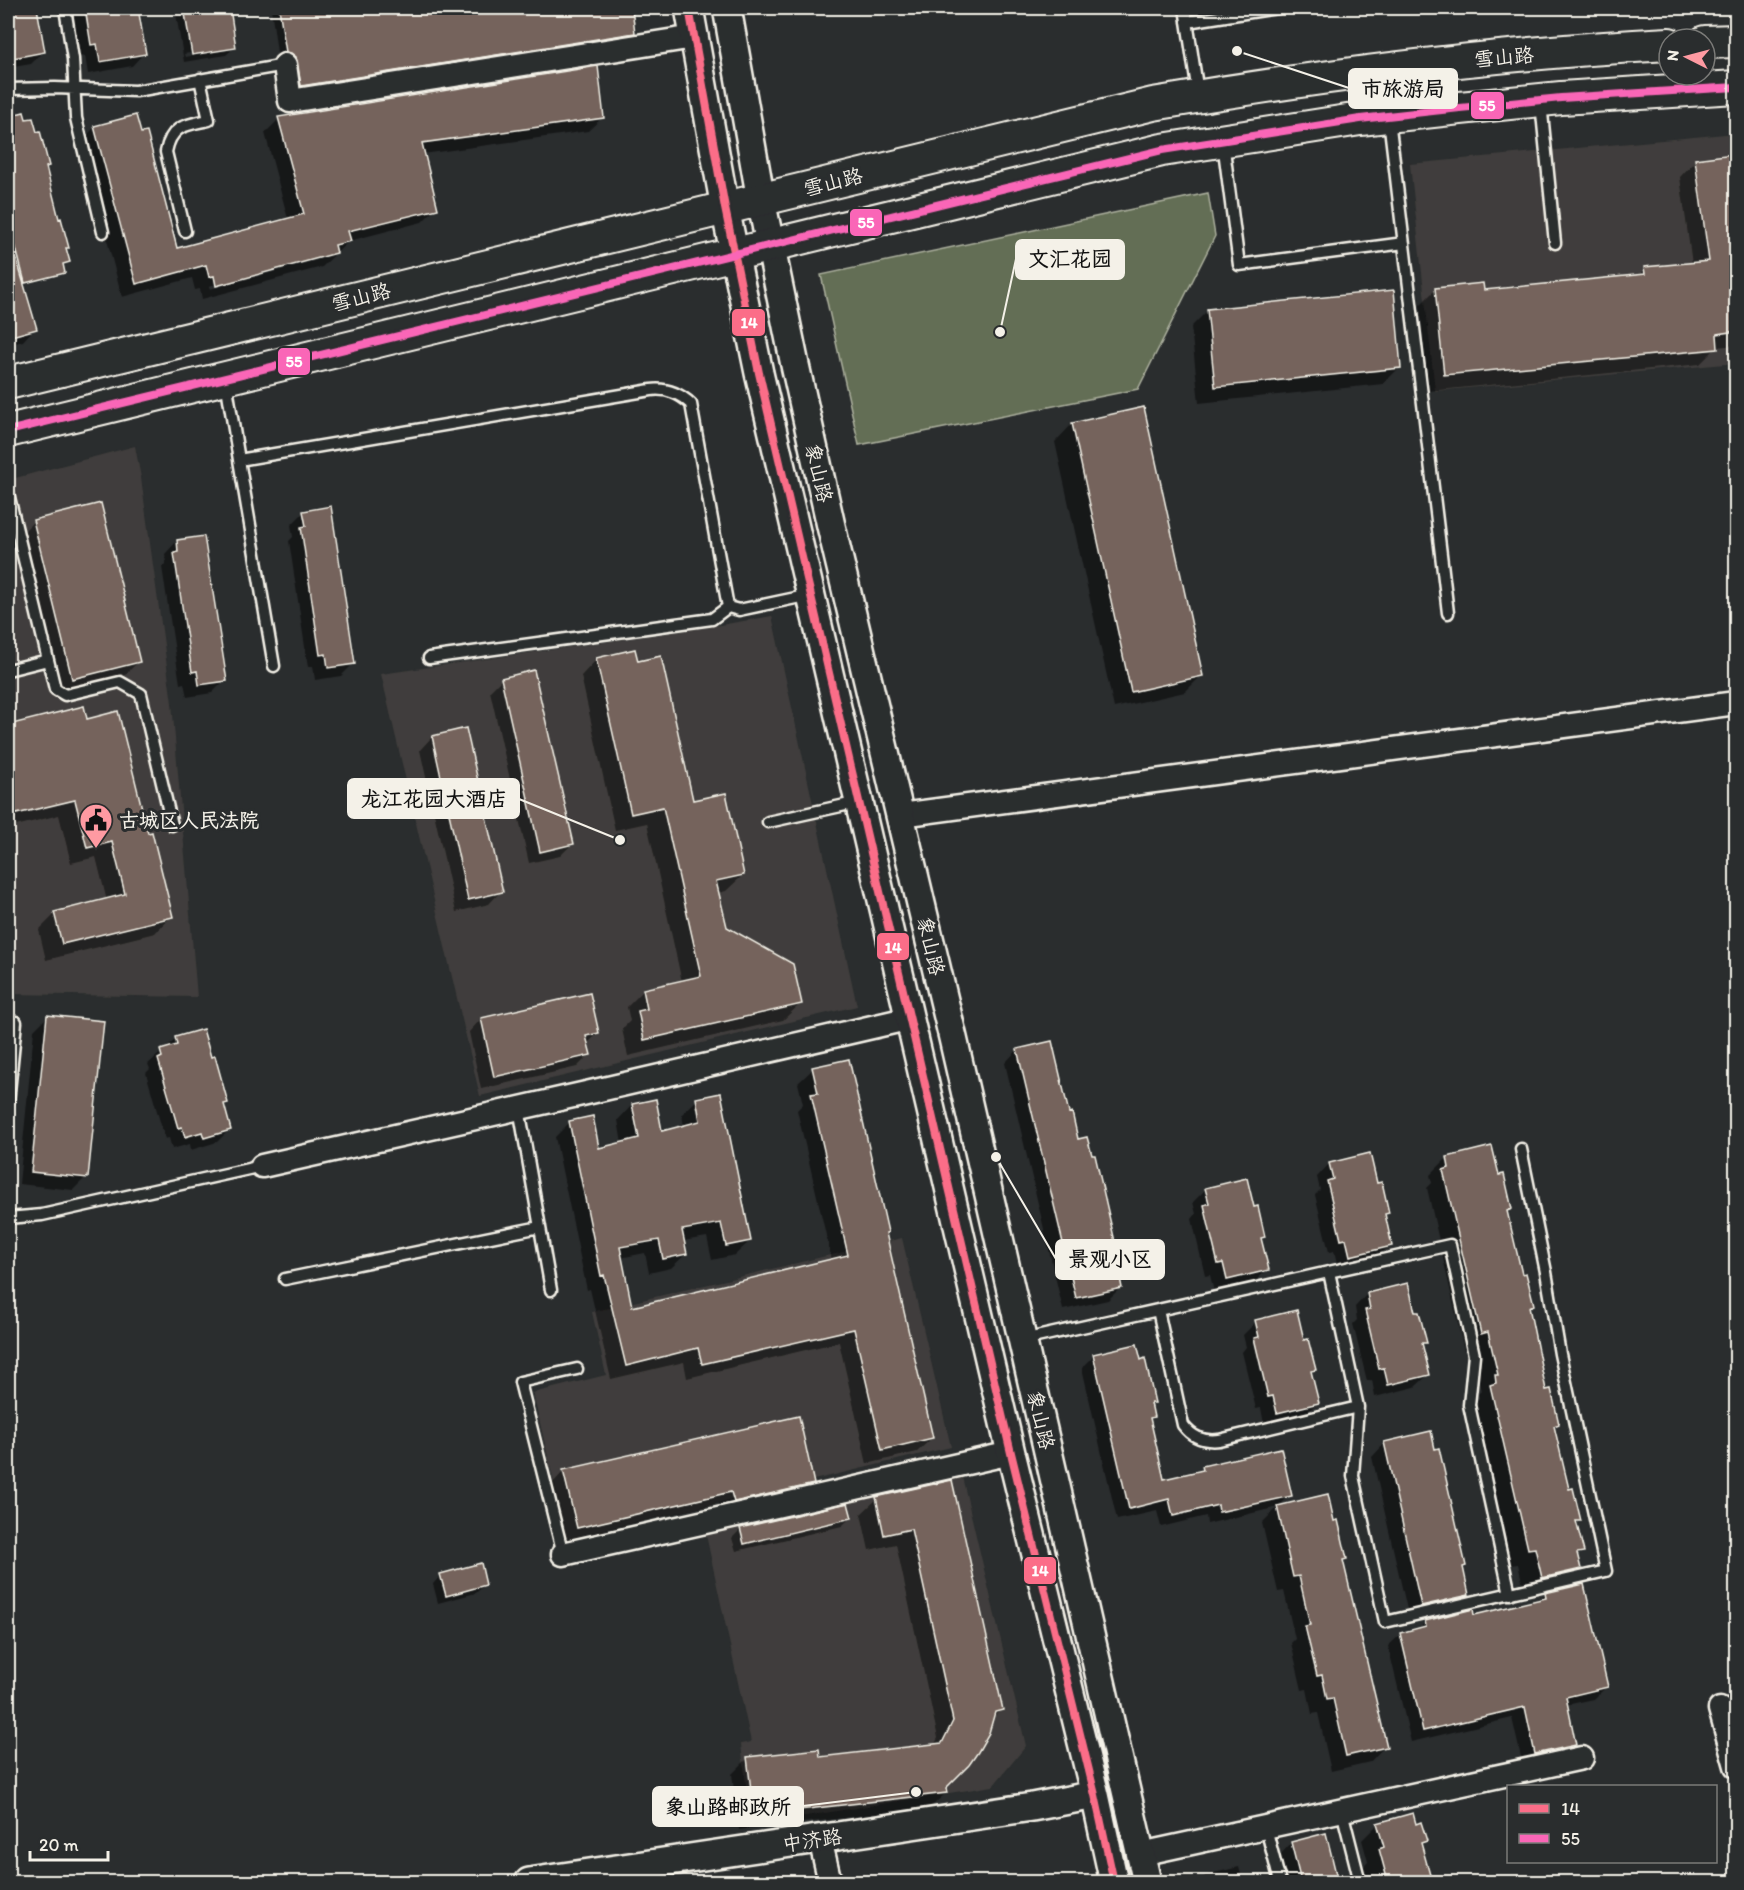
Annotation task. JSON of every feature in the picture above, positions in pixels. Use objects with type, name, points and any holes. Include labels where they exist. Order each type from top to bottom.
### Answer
[{"type":"main road","points":[[1717,41],[1737,40]]},
{"type":"main road","name":"雪山路","points":[[8,383],[1153,104],[1354,73],[1657,45]]},
{"type":"main road","points":[[8,431],[1162,150],[1389,116],[1541,100],[1737,87]]},
{"type":"street","name":"象山路","points":[[689,8],[725,208],[762,384],[1011,1453],[1095,1795],[1114,1882]]},
{"type":"street","name":"象山路","points":[[726,8],[770,245],[831,526],[901,815],[1148,1882]]},
{"type":"street","points":[[285,65],[290,101],[694,37]]},
{"type":"street","points":[[901,815],[1737,703]]},
{"type":"street","points":[[262,1166],[910,1018]]},
{"type":"street","points":[[563,1554],[1011,1453]]},
{"type":"street","points":[[1720,1709],[1737,1766]]},
{"type":"street","points":[[1141,1854],[1582,1758]]},
{"type":"street","name":"中济路","points":[[529,1882],[565,1880],[1032,1807],[1095,1795]]},
{"type":"street","points":[[820,1839],[830,1882]]},
{"type":"lane","points":[[65,8],[73,60],[76,118],[103,232]]},
{"type":"lane","points":[[1185,8],[1199,96]]},
{"type":"lane","points":[[1187,22],[1278,8]]},
{"type":"lane","points":[[8,89],[136,91],[285,65]]},
{"type":"lane","points":[[184,231],[166,152],[168,142],[178,128],[209,120],[200,80]]},
{"type":"lane","points":[[1541,100],[1555,243]]},
{"type":"lane","points":[[1389,116],[1448,613]]},
{"type":"lane","points":[[1223,140],[1239,265],[1404,243]]},
{"type":"lane","points":[[225,378],[274,666]]},
{"type":"lane","points":[[239,460],[651,390],[670,391],[679,394],[691,404],[728,607]]},
{"type":"lane","points":[[8,493],[56,689],[65,695],[120,682],[141,694],[172,825]]},
{"type":"lane","points":[[728,607],[739,610],[810,595]]},
{"type":"lane","points":[[429,658],[712,619],[728,607]]},
{"type":"lane","points":[[8,670],[48,660]]},
{"type":"lane","points":[[768,822],[860,802]]},
{"type":"lane","points":[[8,1102],[16,1022]]},
{"type":"lane","points":[[519,1108],[551,1290]]},
{"type":"lane","points":[[1329,1272],[1358,1407],[1353,1476],[1385,1622],[1606,1571],[1560,1354],[1521,1149]]},
{"type":"lane","points":[[8,1218],[42,1215],[262,1166]]},
{"type":"lane","points":[[285,1279],[540,1227]]},
{"type":"lane","points":[[1022,1340],[1450,1245],[1474,1355],[1469,1405],[1510,1594]]},
{"type":"lane","points":[[1158,1310],[1183,1425],[1195,1437],[1211,1441],[1219,1440],[1358,1407]]},
{"type":"lane","points":[[563,1554],[520,1382],[577,1369]]},
{"type":"lane","points":[[1342,1811],[1360,1882]]},
{"type":"lane","points":[[1266,1828],[1280,1882]]},
{"type":"shaded area","points":[[1736,133],[1736,363],[1435,391],[1410,164]]},
{"type":"shaded area","name":"古城区人民法院","points":[[135,446],[172,703],[197,997],[8,994],[8,480]]},
{"type":"shaded area","points":[[772,616],[857,1006],[480,1096],[381,674]]},
{"type":"shaded area","points":[[902,1238],[951,1447],[567,1539],[533,1393],[606,1375],[592,1312]]},
{"type":"shaded area","points":[[958,1460],[1026,1746],[993,1786],[751,1825],[741,1744],[751,1742],[703,1521]]},
{"type":"green space","points":[[1208,193],[1215,236],[1138,389],[859,445],[821,275]]},
{"type":"building","points":[[8,8],[37,8],[45,52],[8,59]]},
{"type":"building","points":[[85,8],[138,8],[146,54],[100,62],[97,44],[91,45]]},
{"type":"building","points":[[184,8],[230,8],[236,48],[192,55]]},
{"type":"building","points":[[279,8],[632,8],[635,33],[301,86],[296,57],[286,52]]},
{"type":"building","points":[[598,66],[604,118],[422,143],[438,209],[348,231],[351,241],[335,245],[337,253],[216,286],[214,276],[209,277],[206,265],[136,284],[94,126],[136,115],[141,133],[147,132],[177,248],[304,214],[278,117]]},
{"type":"building","points":[[24,112],[26,119],[33,118],[37,132],[40,131],[49,166],[46,167],[69,248],[66,248],[70,262],[63,264],[65,273],[25,283],[8,217],[12,216],[8,199],[8,116]]},
{"type":"building","points":[[1733,154],[1737,183],[1737,331],[1717,334],[1718,349],[1444,375],[1435,288],[1483,283],[1484,290],[1645,274],[1644,267],[1709,261],[1695,159]]},
{"type":"building","points":[[13,247],[37,329],[8,337],[8,248]]},
{"type":"building","points":[[1394,290],[1401,368],[1215,387],[1207,309]]},
{"type":"building","points":[[1144,407],[1203,676],[1131,692],[1072,423]]},
{"type":"building","points":[[101,503],[140,662],[72,679],[33,520]]},
{"type":"building","points":[[331,506],[355,664],[328,668],[326,654],[320,655],[301,527],[306,526],[303,511]]},
{"type":"building","points":[[204,536],[227,681],[199,685],[197,671],[192,672],[174,553],[178,552],[177,540]]},
{"type":"building","points":[[635,649],[638,661],[661,656],[693,800],[726,793],[744,875],[716,881],[727,927],[793,964],[802,1004],[644,1040],[638,1011],[647,1009],[643,989],[701,976],[663,807],[631,814],[596,658]]},
{"type":"building","points":[[534,670],[574,844],[540,852],[501,678]]},
{"type":"building","points":[[84,706],[87,719],[118,711],[148,833],[152,832],[173,917],[62,944],[54,912],[125,894],[112,842],[87,848],[75,800],[8,816],[8,725]]},
{"type":"building","points":[[466,728],[503,892],[468,900],[432,736]]},
{"type":"building","points":[[590,993],[599,1033],[586,1036],[591,1055],[494,1077],[481,1018]]},
{"type":"building","points":[[47,1015],[104,1021],[88,1178],[31,1172]]},
{"type":"building","points":[[203,1029],[211,1057],[215,1056],[228,1103],[224,1104],[231,1130],[204,1138],[202,1132],[185,1137],[182,1127],[178,1128],[158,1059],[162,1057],[160,1050],[177,1045],[175,1037]]},
{"type":"building","points":[[1052,1041],[1069,1113],[1072,1112],[1078,1139],[1087,1137],[1092,1155],[1095,1155],[1122,1272],[1119,1273],[1122,1288],[1076,1298],[1017,1049]]},
{"type":"building","points":[[849,1059],[933,1438],[882,1450],[854,1329],[702,1364],[698,1348],[626,1366],[604,1275],[601,1276],[569,1121],[593,1116],[599,1148],[639,1138],[632,1104],[656,1099],[662,1131],[700,1121],[696,1098],[721,1093],[751,1241],[726,1246],[721,1223],[682,1230],[687,1254],[663,1259],[659,1240],[620,1247],[632,1307],[848,1255],[811,1094],[818,1093],[812,1067]]},
{"type":"building","points":[[1492,1146],[1499,1175],[1504,1174],[1512,1209],[1507,1211],[1522,1274],[1526,1273],[1534,1305],[1529,1307],[1546,1390],[1551,1389],[1559,1424],[1554,1426],[1569,1489],[1573,1488],[1581,1521],[1576,1521],[1584,1552],[1577,1553],[1581,1569],[1542,1578],[1535,1548],[1528,1549],[1490,1385],[1496,1383],[1495,1375],[1498,1375],[1488,1332],[1481,1334],[1443,1170],[1449,1168],[1447,1157]]},
{"type":"building","points":[[1370,1153],[1377,1183],[1382,1182],[1389,1213],[1385,1214],[1392,1246],[1350,1256],[1346,1239],[1341,1240],[1327,1181],[1333,1179],[1329,1163]]},
{"type":"building","points":[[1247,1178],[1254,1207],[1258,1206],[1265,1237],[1261,1238],[1269,1270],[1227,1280],[1223,1263],[1218,1264],[1210,1231],[1204,1205],[1209,1203],[1205,1188]]},
{"type":"building","points":[[1408,1283],[1415,1312],[1419,1312],[1427,1343],[1422,1343],[1430,1375],[1388,1385],[1384,1368],[1379,1369],[1365,1310],[1370,1309],[1367,1293]]},
{"type":"building","points":[[1297,1310],[1304,1340],[1308,1339],[1316,1370],[1311,1371],[1319,1403],[1277,1413],[1273,1396],[1268,1397],[1254,1338],[1259,1337],[1255,1320]]},
{"type":"building","points":[[1137,1344],[1141,1360],[1145,1358],[1155,1403],[1151,1403],[1154,1417],[1150,1418],[1164,1479],[1203,1470],[1202,1466],[1281,1448],[1292,1496],[1219,1512],[1218,1505],[1173,1516],[1169,1499],[1129,1509],[1093,1354]]},
{"type":"building","points":[[799,1416],[814,1484],[734,1502],[731,1492],[577,1528],[563,1470]]},
{"type":"building","points":[[1431,1431],[1435,1449],[1439,1448],[1466,1566],[1463,1567],[1469,1595],[1421,1606],[1384,1442]]},
{"type":"building","points":[[952,1480],[1003,1710],[995,1712],[989,1733],[978,1752],[969,1765],[946,1788],[947,1793],[754,1815],[747,1757],[819,1749],[820,1757],[942,1743],[953,1721],[911,1529],[884,1535],[876,1497]]},
{"type":"building","points":[[1328,1494],[1334,1521],[1338,1520],[1347,1559],[1343,1560],[1387,1747],[1346,1756],[1333,1698],[1327,1699],[1322,1675],[1317,1676],[1305,1626],[1310,1625],[1299,1576],[1293,1577],[1277,1506]]},
{"type":"building","points":[[848,1503],[852,1518],[744,1544],[740,1528]]},
{"type":"building","points":[[481,1563],[486,1585],[446,1596],[440,1574]]},
{"type":"building","points":[[1584,1584],[1608,1687],[1566,1697],[1576,1745],[1535,1754],[1525,1707],[1423,1731],[1400,1633],[1426,1626],[1425,1621],[1473,1609],[1474,1615],[1546,1598],[1545,1593]]},
{"type":"building","points":[[1413,1813],[1416,1824],[1421,1822],[1427,1841],[1421,1843],[1432,1882],[1388,1882],[1379,1849],[1384,1847],[1377,1823]]},
{"type":"building","points":[[1326,1833],[1338,1882],[1301,1882],[1291,1842]]},
{"type":"transit line","name":"14","points":[[689,8],[725,208],[759,373],[1011,1453],[1095,1795],[1114,1882]]},
{"type":"transit line","name":"55","points":[[8,431],[1162,150],[1360,119],[1460,108],[1561,98],[1736,87]]},
{"type":"place","name":"市旅游局","points":[[1237,51]]},
{"type":"place","name":"文汇花园","points":[[1000,332]]},
{"type":"place","name":"龙江花园大酒店","points":[[620,840]]},
{"type":"place","name":"古城区人民法院","points":[[96,849]]},
{"type":"place","name":"景观小区","points":[[996,1157]]},
{"type":"place","name":"象山路邮政所","points":[[916,1792]]}]
